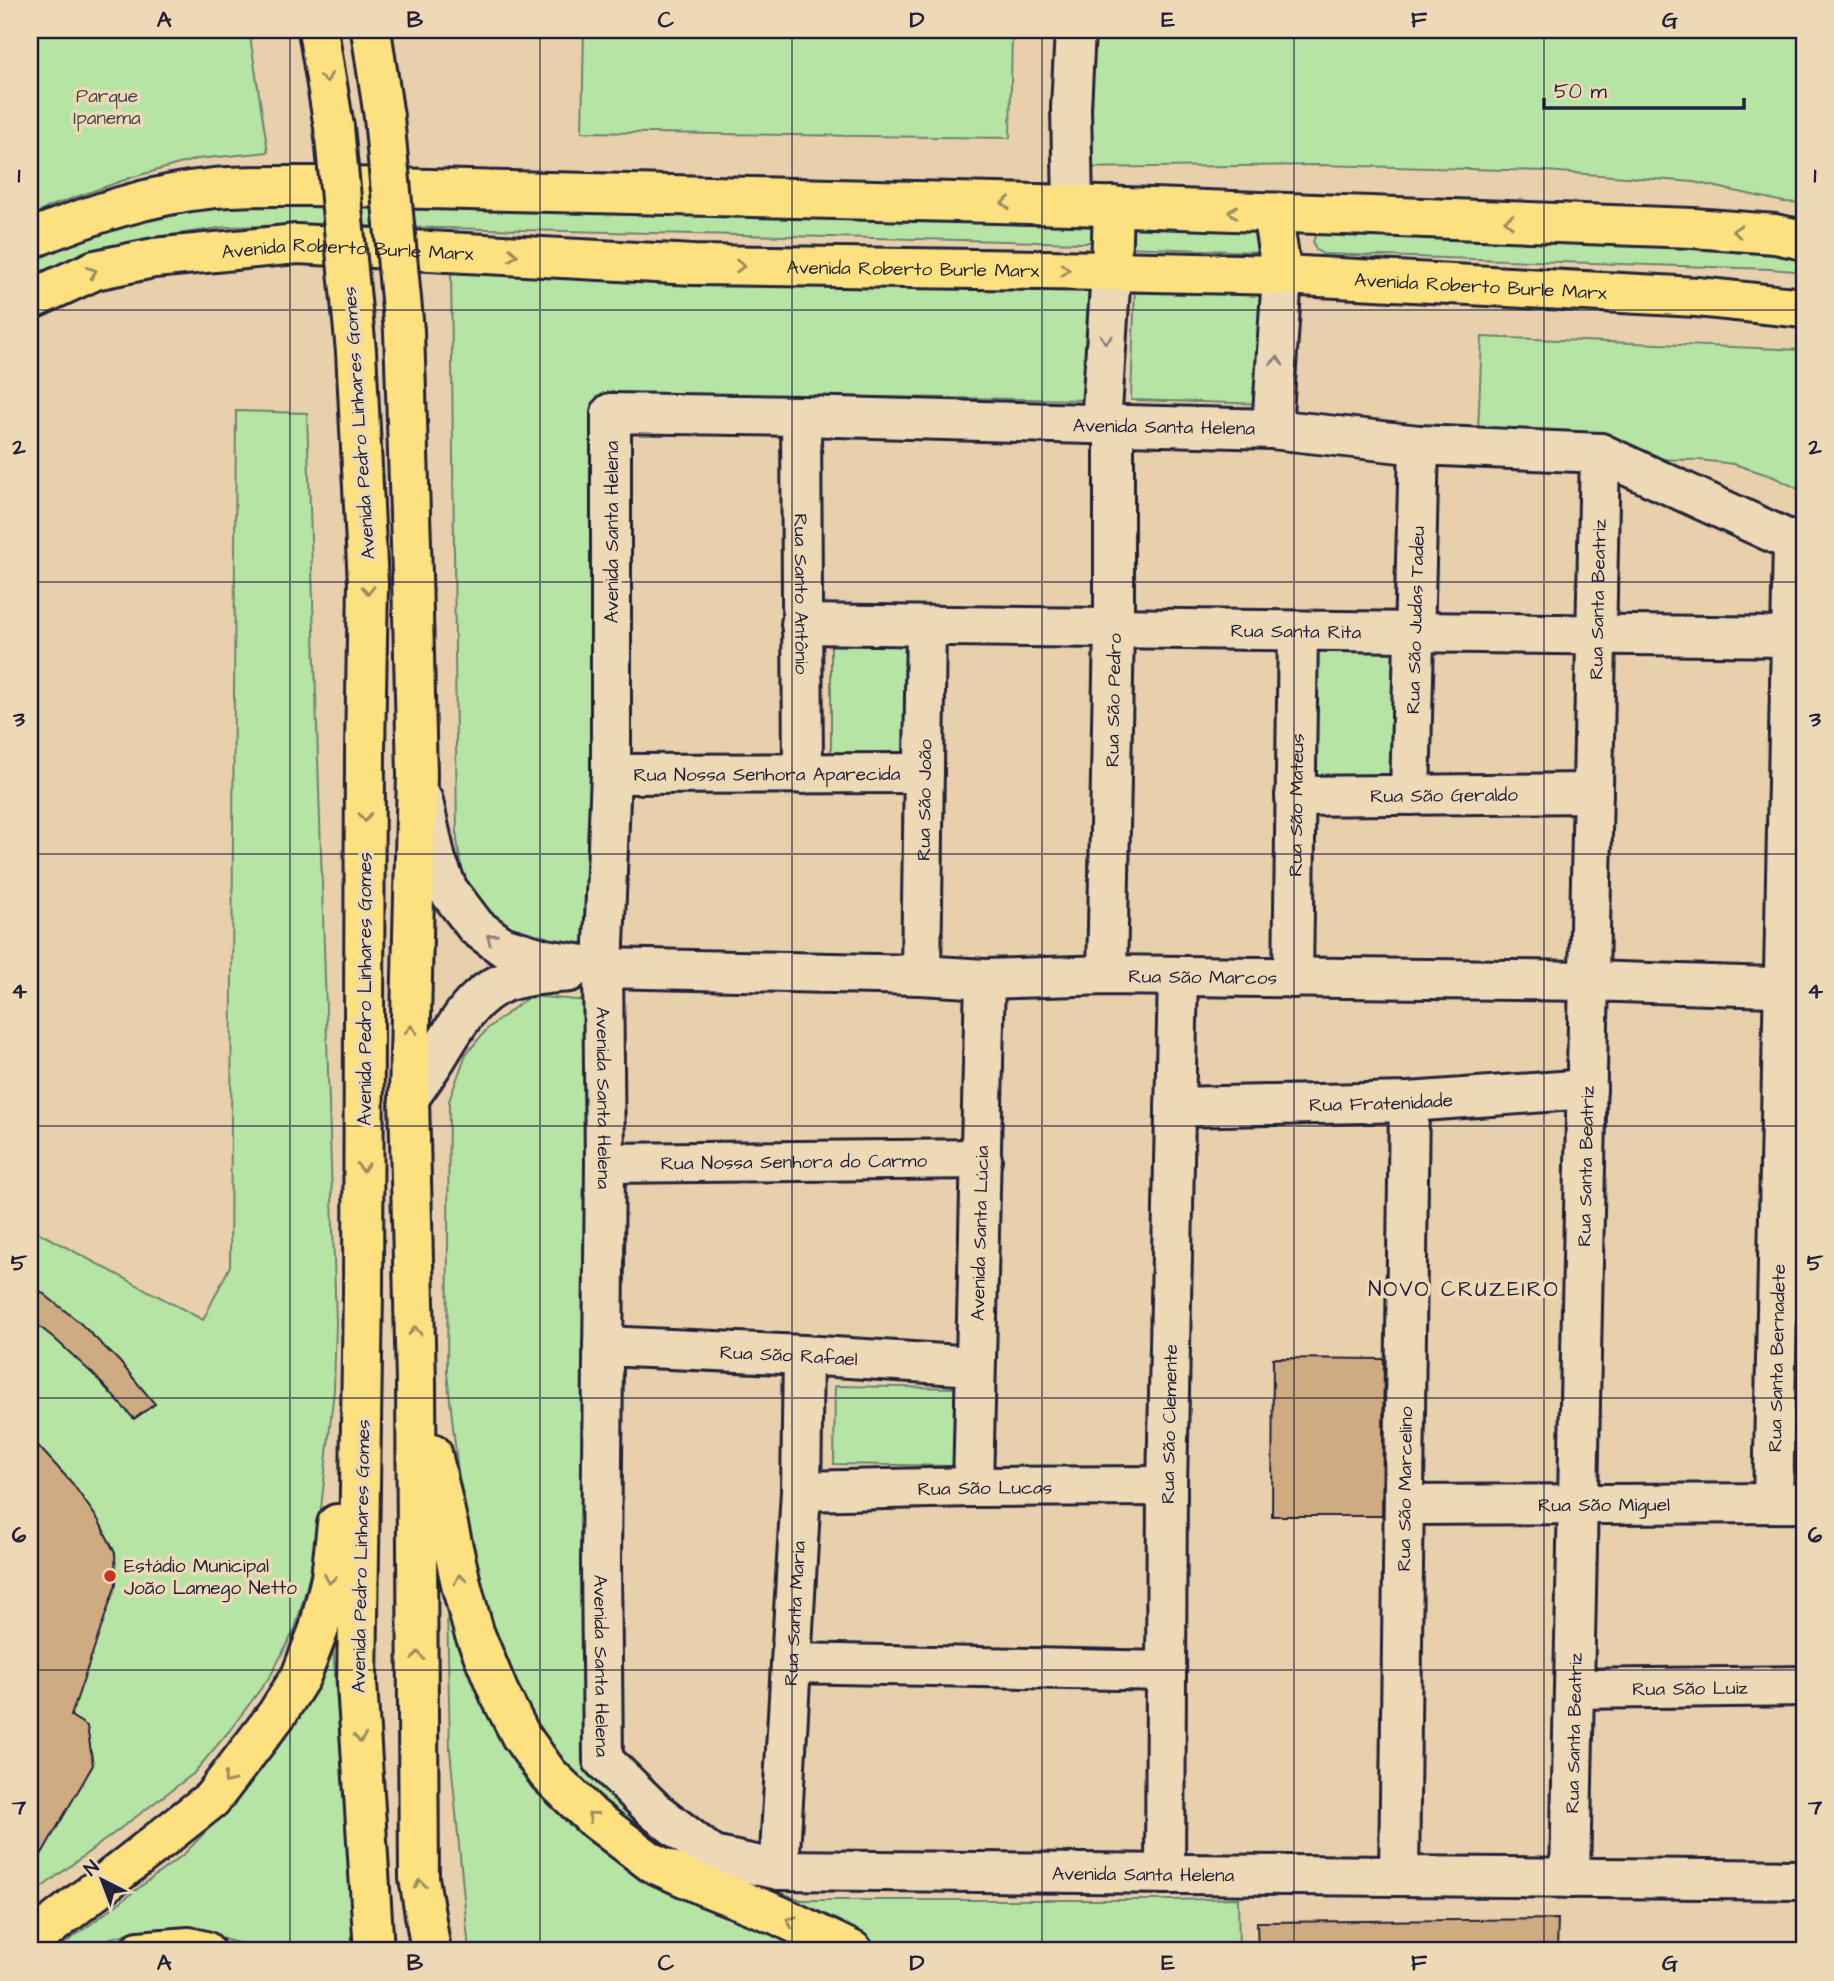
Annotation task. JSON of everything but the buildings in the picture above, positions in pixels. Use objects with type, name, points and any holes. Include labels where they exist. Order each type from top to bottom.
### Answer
[{"type":"main road","name":"Avenida Pedro Linhares Gomes","points":[[318,30],[334,127],[356,351],[368,584],[357,1683],[374,1951]]},
{"type":"main road","points":[[370,30],[384,117],[404,331],[412,574],[417,775],[410,1098],[416,1383],[419,1878],[431,1951]]},
{"type":"main road","points":[[30,239],[75,221],[145,200],[214,188],[311,186],[1113,206],[1693,228],[1775,234],[1804,240]]},
{"type":"main road","points":[[1111,271],[1113,206]]},
{"type":"main road","points":[[1272,213],[1282,275]]},
{"type":"main road","name":"Avenida Roberto Burle Marx","points":[[30,300],[95,270],[154,258],[297,243],[694,265],[1282,275],[1697,297],[1804,308]]},
{"type":"main road","points":[[30,1942],[212,1799],[277,1714],[301,1676],[319,1629],[331,1578],[363,1292]]},
{"type":"main road","points":[[416,1383],[461,1588],[474,1632],[499,1693],[521,1736],[548,1774],[592,1817],[651,1861],[702,1885],[778,1915],[853,1951]]},
{"type":"main road","points":[[139,1951],[189,1947],[205,1951]]},
{"type":"street","points":[[1073,205],[1071,108],[1075,30]]},
{"type":"street","name":"Rua São Pedro","points":[[1107,975],[1114,628],[1107,425],[1111,271]]},
{"type":"street","points":[[1272,429],[1282,275]]},
{"type":"street","name":"Avenida Santa Helena","points":[[1799,544],[1600,453],[1419,445],[1272,429],[611,413],[611,774],[603,968],[603,1760],[656,1812],[713,1856],[779,1870],[1804,1880]]},
{"type":"street","name":"Rua Santo Antônio","points":[[801,416],[803,774]]},
{"type":"street","name":"Rua São Judas Tadeu","points":[[1410,795],[1419,445]]},
{"type":"street","name":"Rua Santa Beatriz","points":[[1570,1878],[1600,453]]},
{"type":"street","name":"Rua Santa Bernadete","points":[[1789,1503],[1796,798],[1791,637],[1799,544]]},
{"type":"street","name":"Rua Santa Rita","points":[[801,624],[1791,637]]},
{"type":"street","name":"Rua São João","points":[[920,975],[926,626]]},
{"type":"street","name":"Rua São Mateus","points":[[1293,978],[1298,631]]},
{"type":"street","name":"Rua Nossa Senhora Aparecida","points":[[611,774],[924,773]]},
{"type":"street","points":[[417,775],[436,860],[448,890],[476,927],[502,946],[545,959],[603,968]]},
{"type":"street","name":"Rua São Geraldo","points":[[1295,796],[1593,793]]},
{"type":"street","points":[[410,1098],[453,1028],[478,999],[502,983],[519,978],[603,968]]},
{"type":"street","name":"Rua São Marcos","points":[[603,968],[920,975],[985,979],[1107,975],[1589,981],[1794,987]]},
{"type":"street","name":"Rua São Clemente","points":[[1165,1874],[1167,1486],[1178,976]]},
{"type":"street","name":"Avenida Santa Lúcia","points":[[973,1487],[985,979]]},
{"type":"street","name":"Rua Fratenidade","points":[[1175,1107],[1409,1101],[1587,1089]]},
{"type":"street","name":"Rua São Marcelino","points":[[1399,1876],[1409,1101]]},
{"type":"street","name":"Rua Nossa Senhora do Carmo","points":[[605,1163],[982,1159]]},
{"type":"street","name":"Rua São Rafael","points":[[603,1346],[975,1366]]},
{"type":"street","name":"Rua Santa Maria","points":[[779,1870],[801,1491],[803,1355]]},
{"type":"street","name":"Rua São Lucas","points":[[801,1491],[1167,1486]]},
{"type":"street","name":"Rua São Miguel","points":[[1404,1505],[1789,1503]]},
{"type":"street","points":[[791,1663],[1166,1671]]},
{"type":"street","name":"Rua São Luiz","points":[[1574,1689],[1804,1686]]},
{"type":"green space","name":"Parque Ipanema","points":[[30,30],[249,30],[268,152],[197,159],[133,177],[51,206],[30,217]]},
{"type":"green space","points":[[584,30],[1012,30],[1010,138],[582,132]]},
{"type":"green space","points":[[1075,30],[1804,30],[1804,203],[1784,202],[1694,182],[1545,171],[1320,165],[1071,168]]},
{"type":"green space","points":[[311,203],[1085,220],[1095,226],[1093,240],[1086,243],[311,225],[226,227],[156,237],[89,255],[30,282],[30,259],[119,221],[190,208]]},
{"type":"green space","points":[[1121,226],[1260,231],[1259,252],[1124,247]]},
{"type":"green space","points":[[1323,230],[1804,252],[1804,272],[1323,254],[1316,250],[1313,242],[1316,234]]},
{"type":"green space","points":[[451,265],[1099,277],[1092,400],[604,393],[610,942],[556,942],[541,940],[512,929],[499,921],[478,900],[469,887],[461,864],[457,840]]},
{"type":"green space","points":[[1135,284],[1272,288],[1268,404],[1131,400]]},
{"type":"green space","points":[[1482,337],[1804,350],[1804,492],[1774,477],[1734,464],[1699,460],[1477,456]]},
{"type":"green space","points":[[236,411],[307,413],[336,1323],[334,1390],[318,1536],[295,1629],[271,1675],[230,1730],[193,1774],[30,1896],[30,1228],[203,1320],[230,1266]]},
{"type":"green space","points":[[831,642],[920,642],[919,762],[831,762]]},
{"type":"green space","points":[[1308,647],[1410,648],[1408,787],[1305,786]]},
{"type":"green space","points":[[530,996],[600,1002],[592,1773],[699,1863],[801,1900],[1238,1898],[1239,1951],[877,1951],[814,1914],[671,1860],[564,1777],[506,1687],[471,1587],[447,1373],[449,1101],[466,1054],[488,1028]]},
{"type":"green space","points":[[835,1386],[960,1388],[959,1466],[834,1464]]},
{"type":"green space","points":[[447,1606],[505,1743],[820,1951],[469,1951],[450,1750]]},
{"type":"green space","points":[[332,1635],[356,1951],[260,1951],[193,1931],[139,1930],[68,1951],[55,1951],[184,1854],[219,1818],[288,1733],[311,1689]]},
{"type":"place","name":"Estádio Municipal João Lamego Netto","points":[[110,1576]]},
{"type":"district","name":"NOVO CRUZEIRO","points":[[1464,1289]]}]
